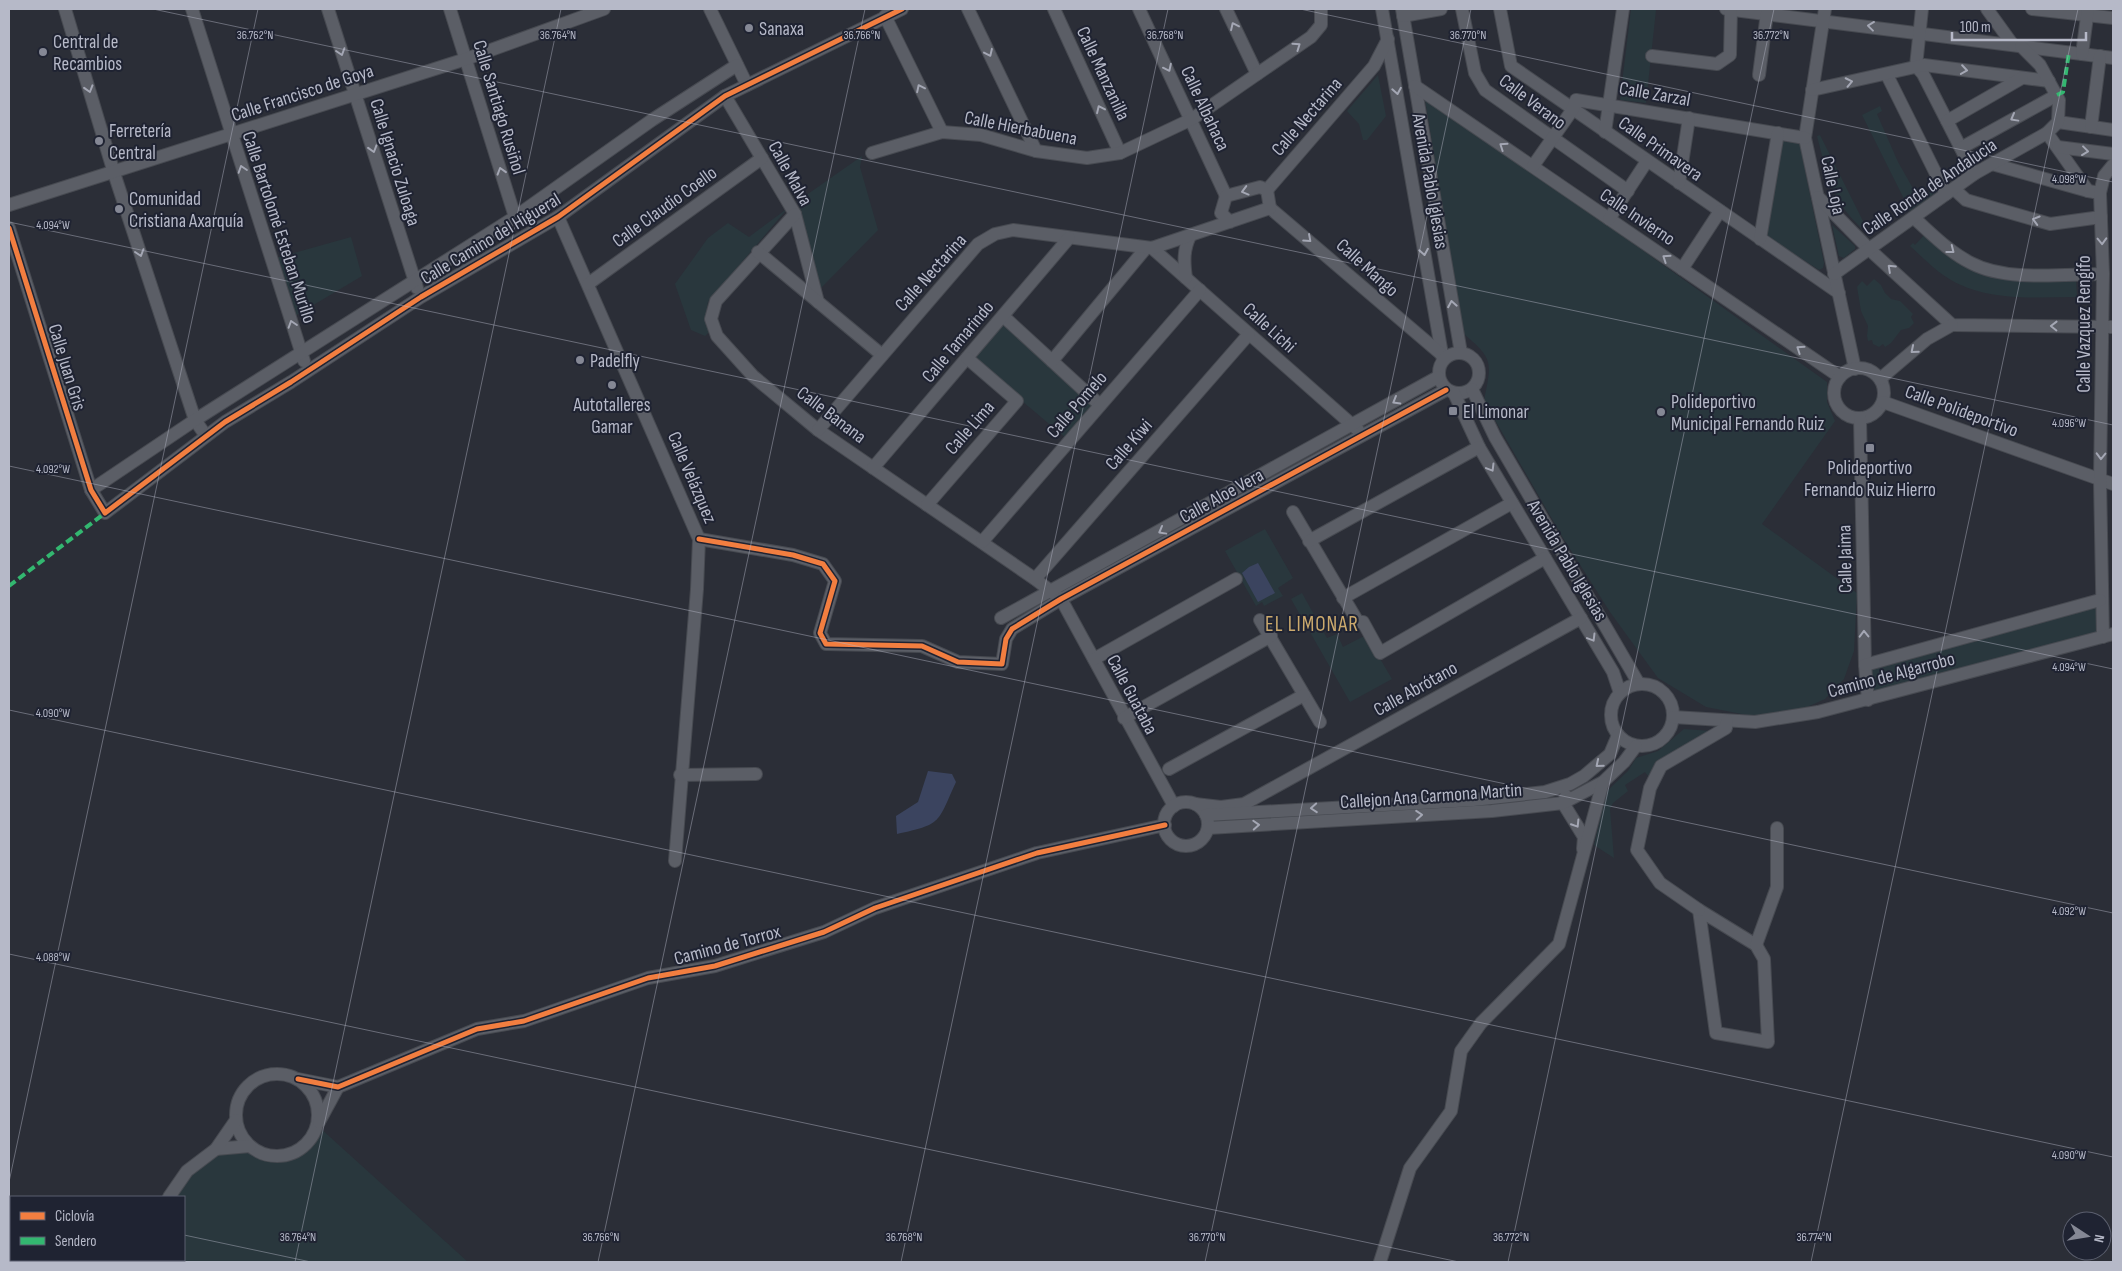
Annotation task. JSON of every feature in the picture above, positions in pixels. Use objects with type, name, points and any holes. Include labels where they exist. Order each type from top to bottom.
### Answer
[{"type":"street","points":[[65,9],[114,173],[194,420],[206,436]]},
{"type":"street","name":"Calle Bartolomé Esteban Murillo","points":[[192,9],[230,134],[307,370]]},
{"type":"street","name":"Calle Ignacio Zuloaga","points":[[328,9],[414,282],[421,298]]},
{"type":"street","name":"Calle Santiago Rusiñol","points":[[450,9],[515,217]]},
{"type":"street","name":"Calle Francisco de Goya","points":[[9,205],[466,59],[604,9]]},
{"type":"street","points":[[710,9],[747,85]]},
{"type":"street","name":"Calle Camino del Higueral","points":[[105,513],[206,436],[421,298],[558,217],[725,96],[902,9]]},
{"type":"street","points":[[968,9],[1036,151]]},
{"type":"street","name":"Calle Manzanilla","points":[[1054,9],[1120,153]]},
{"type":"street","name":"Calle Albahaca","points":[[1139,9],[1192,119],[1226,196]]},
{"type":"street","points":[[1226,9],[1257,74]]},
{"type":"street","name":"Calle Hierbabuena","points":[[872,153],[942,132],[981,135],[1036,151],[1086,158],[1120,153],[1192,119],[1311,36],[1321,25],[1320,9]]},
{"type":"street","name":"Avenida Pablo Iglesias","points":[[1382,9],[1442,357]]},
{"type":"street","points":[[1403,12],[1441,9]]},
{"type":"street","name":"Calle Verano","points":[[1462,9],[1475,74],[1485,90],[1628,191]]},
{"type":"street","name":"Calle Primavera","points":[[1500,9],[1511,66],[1838,293]]},
{"type":"street","points":[[1605,132],[1623,9]]},
{"type":"street","points":[[1652,56],[1716,64],[1730,55],[1730,9],[1767,13],[1824,15],[1919,32],[2113,58]]},
{"type":"street","points":[[1922,9],[1916,66],[1923,74],[1974,174]]},
{"type":"street","points":[[1988,9],[2017,46],[2040,65],[2059,100],[2058,122],[2113,130]]},
{"type":"street","points":[[2032,9],[2088,12],[2113,18]]},
{"type":"street","name":"Avenida Pablo Iglesias","points":[[1403,12],[1461,352]]},
{"type":"street","points":[[2082,54],[2088,12]]},
{"type":"street","points":[[1759,75],[1767,13]]},
{"type":"street","name":"Calle Loja","points":[[1824,15],[1805,138],[1855,369]]},
{"type":"street","points":[[885,16],[942,132]]},
{"type":"street","points":[[1987,41],[1996,33],[1996,21]]},
{"type":"street","name":"Calle Nectarina","points":[[1267,190],[1374,66],[1388,39]]},
{"type":"street","points":[[2091,127],[2100,56]]},
{"type":"street","points":[[1374,66],[1384,65],[1393,70]]},
{"type":"street","name":"Calle Camino del Higueral","points":[[91,490],[194,420],[302,354],[515,217],[652,120],[737,66]]},
{"type":"street","points":[[1812,90],[1887,75],[1916,66],[2049,81]]},
{"type":"street","points":[[1887,75],[1950,192],[1966,200],[2050,224],[2101,217]]},
{"type":"street","points":[[1947,121],[2022,78]]},
{"type":"street","name":"Calle Invierno","points":[[1415,86],[1840,377]]},
{"type":"street","points":[[1961,148],[2057,95]]},
{"type":"street","name":"Calle Malva","points":[[725,96],[795,214],[818,302]]},
{"type":"street","name":"Calle Zarzal","points":[[1573,109],[1576,100],[1805,138]]},
{"type":"street","points":[[1533,166],[1573,109]]},
{"type":"street","points":[[1679,183],[1689,118]]},
{"type":"street","name":"Calle Ronda de Andalucia","points":[[1834,274],[1974,174],[2047,133],[2058,122]]},
{"type":"street","points":[[1760,239],[1778,133]]},
{"type":"street","points":[[2047,133],[2094,192]]},
{"type":"street","points":[[2058,147],[2113,154]]},
{"type":"street","name":"Calle Claudio Coello","points":[[588,284],[762,158]]},
{"type":"street","points":[[1609,219],[1648,161]]},
{"type":"street","points":[[1992,164],[2094,192]]},
{"type":"street","name":"Calle Vazquez Rengifo","points":[[2108,636],[2100,600],[2100,480],[2108,405],[2108,327],[2103,274],[2101,217],[2094,192],[2113,165]]},
{"type":"street","points":[[1230,222],[1221,213],[1226,196],[1260,187],[1267,190],[1270,208]]},
{"type":"street","points":[[1818,197],[1870,250],[1952,325]]},
{"type":"street","name":"Calle Nectarina","points":[[818,430],[978,244],[995,234],[1013,230],[1149,248],[1270,208]]},
{"type":"street","name":"Calle Mango","points":[[1270,208],[1442,357]]},
{"type":"street","points":[[1682,268],[1720,211]]},
{"type":"street","name":"Calle Banana","points":[[795,214],[758,252],[716,301],[711,319],[717,336],[753,376],[818,430],[982,542],[1056,596]]},
{"type":"street","name":"Calle Velázquez","points":[[558,217],[699,539],[697,589],[680,775],[675,861]]},
{"type":"street","points":[[1914,218],[1953,253],[1971,264],[1992,272],[2103,274]]},
{"type":"street","name":"Calle Juan Gris","points":[[9,228],[91,490],[105,513]]},
{"type":"street","points":[[1186,278],[1184,259],[1186,244],[1190,236]]},
{"type":"street","name":"Calle Tamarindo","points":[[873,468],[1069,238]]},
{"type":"street","points":[[1052,361],[1149,248]]},
{"type":"street","name":"Calle Lichi","points":[[1149,248],[1200,290],[1352,426],[1364,434]]},
{"type":"street","points":[[758,252],[882,355]]},
{"type":"street","name":"Calle Pomelo","points":[[982,542],[1200,290]]},
{"type":"street","points":[[1003,316],[1100,405]]},
{"type":"street","points":[[1410,330],[1429,328],[1435,318]]},
{"type":"street","points":[[1880,379],[1927,340],[1952,325],[2108,327]]},
{"type":"street","name":"Calle Kiwi","points":[[1035,579],[1249,334]]},
{"type":"street","points":[[1461,352],[1468,355],[1478,367],[1479,375],[1472,390],[1463,394],[1450,392],[1438,377],[1438,368],[1442,357],[1461,352]]},
{"type":"street","name":"Calle Lima","points":[[927,505],[1016,401],[967,358]]},
{"type":"street","points":[[1855,369],[1864,369],[1880,379],[1884,394],[1883,402],[1878,410],[1870,416],[1851,417],[1843,412],[1837,404],[1834,395],[1840,377],[1855,369]]},
{"type":"street","name":"Calle Aloe Vera","points":[[699,539],[793,555],[823,564],[835,581],[820,633],[826,644],[922,646],[958,662],[1002,664],[1006,639],[1012,629],[1056,596],[1438,377]]},
{"type":"street","name":"Avenida Pablo Iglesias","points":[[1472,390],[1495,438],[1639,684]]},
{"type":"street","name":"Avenida Pablo Iglesias","points":[[1450,392],[1479,447],[1613,672],[1620,693]]},
{"type":"street","name":"Calle Aloe Vera","points":[[1001,618],[1056,596],[1364,434],[1450,392]]},
{"type":"street","name":"Calle Polideportivo","points":[[1883,402],[2113,484]]},
{"type":"street","name":"Calle Jaima","points":[[1860,418],[1865,665],[1868,700]]},
{"type":"street","points":[[1309,541],[1479,447]]},
{"type":"street","points":[[1343,598],[1512,503]]},
{"type":"street","points":[[1293,512],[1343,598],[1358,622],[1363,622],[1380,653],[1545,558]]},
{"type":"street","points":[[1094,659],[1236,579]]},
{"type":"street","name":"Calle Guataba","points":[[1056,596],[1094,659],[1124,718],[1174,806]]},
{"type":"street","points":[[1865,665],[2100,600]]},
{"type":"street","name":"Calle Abrótano","points":[[1195,804],[1221,807],[1244,804],[1581,618]]},
{"type":"street","points":[[1260,620],[1320,722]]},
{"type":"street","points":[[1124,718],[1271,636]]},
{"type":"street","name":"Camino de Algarrobo","points":[[1673,717],[1754,722],[1818,712],[2108,636]]},
{"type":"street","points":[[1639,684],[1659,689],[1672,706],[1673,717],[1668,732],[1656,743],[1646,746],[1636,746],[1626,742],[1618,735],[1612,725],[1613,703],[1620,693],[1628,687],[1639,684]]},
{"type":"street","points":[[1169,769],[1304,695]]},
{"type":"street","points":[[1699,910],[1716,1033],[1768,1042],[1764,959],[1756,945],[1699,910],[1660,883],[1637,850],[1650,788],[1661,766],[1726,728],[1727,720]]},
{"type":"street","name":"Callejon Ana Carmona Martin","points":[[1207,822],[1270,812],[1473,800],[1545,792],[1570,784],[1584,776],[1610,754],[1618,735]]},
{"type":"street","name":"Callejon Ana Carmona Martin","points":[[1207,822],[1492,810],[1563,803],[1604,782],[1624,762],[1636,746]]},
{"type":"street","points":[[680,775],[756,774]]},
{"type":"street","points":[[1380,1262],[1410,1168],[1451,1111],[1461,1051],[1482,1022],[1559,944],[1604,782]]},
{"type":"street","points":[[1570,784],[1563,803],[1584,837],[1582,866]]},
{"type":"street","points":[[1268,791],[1265,802],[1270,812]]},
{"type":"street","points":[[1185,802],[1195,804],[1207,822],[1204,837],[1198,843],[1189,846],[1180,845],[1170,839],[1165,825],[1166,818],[1174,806],[1185,802]]},
{"type":"street","name":"Camino de Torrox","points":[[338,1087],[477,1029],[524,1021],[648,978],[715,966],[742,958],[824,932],[875,908],[1037,854],[1165,825]]},
{"type":"street","points":[[1756,945],[1777,887],[1777,828]]},
{"type":"street","points":[[270,1074],[283,1074],[338,1087],[317,1124],[312,1138],[302,1148],[289,1154],[275,1156],[262,1154],[250,1146],[241,1135],[236,1120],[236,1109],[240,1096],[247,1085],[258,1078],[270,1074]]},
{"type":"street","points":[[298,1079],[306,1085],[314,1097],[318,1110],[317,1124]]},
{"type":"street","points":[[170,1196],[188,1171],[216,1149],[236,1120]]},
{"type":"street","points":[[216,1149],[250,1146]]},
{"type":"shaded area","points":[[1631,9],[1656,10],[1646,103],[1620,100]]},
{"type":"shaded area","points":[[1378,75],[1386,116],[1367,140],[1363,140],[1359,124],[1347,111]]},
{"type":"shaded area","name":"Polideportivo Municipal Fernando Ruiz","points":[[1424,94],[1827,382],[1827,402],[1835,421],[1762,524],[1857,593],[1854,651],[1844,679],[1825,699],[1796,712],[1752,716],[1706,707],[1658,678],[1610,612],[1563,538],[1484,401],[1489,370],[1488,363],[1481,350],[1464,334]]},
{"type":"shaded area","points":[[1880,106],[1882,111],[1877,114],[1898,162],[1919,199],[1938,187],[1940,190],[1910,211],[1862,115]]},
{"type":"shaded area","points":[[1820,135],[1871,237],[1848,214],[1834,192],[1817,136]]},
{"type":"shaded area","points":[[1781,138],[1799,141],[1824,263],[1823,268],[1819,270],[1765,235]]},
{"type":"shaded area","points":[[862,156],[860,167],[878,230],[821,288],[798,201]]},
{"type":"shaded area","points":[[788,208],[708,302],[705,321],[710,331],[705,336],[691,330],[675,284],[708,238],[728,223],[749,237]]},
{"type":"shaded area","points":[[1832,225],[1855,246],[1855,249],[1844,258],[1839,256]]},
{"type":"shaded area","points":[[1926,233],[1965,264],[2076,278],[2077,297],[2023,297],[1988,294],[1954,282],[1939,272],[1910,246],[1913,243],[1915,245]]},
{"type":"shaded area","points":[[351,237],[362,276],[295,316],[276,258]]},
{"type":"shaded area","points":[[1874,279],[1891,299],[1900,301],[1913,314],[1911,317],[1914,323],[1909,328],[1901,330],[1891,343],[1885,347],[1883,344],[1879,347],[1873,344],[1872,340],[1868,341],[1868,326],[1861,311],[1857,287],[1862,281],[1867,286]]},
{"type":"shaded area","points":[[1003,320],[1097,405],[1067,439],[970,357]]},
{"type":"shaded area","points":[[1265,529],[1293,578],[1278,588],[1283,596],[1264,606],[1262,602],[1256,606],[1225,551]]},
{"type":"shaded area","points":[[1302,593],[1327,638],[1337,634],[1343,647],[1366,635],[1392,679],[1350,702],[1291,599]]},
{"type":"shaded area","points":[[2099,603],[2099,633],[1870,698],[1867,667]]},
{"type":"shaded area","points":[[1684,729],[1711,731],[1654,765],[1649,777],[1645,772],[1625,785],[1628,791],[1613,803],[1610,809],[1614,858],[1594,845],[1607,791],[1628,771],[1636,758],[1658,751]]},
{"type":"shaded area","points":[[319,1127],[468,1262],[127,1262],[185,1261],[185,1196],[176,1196],[216,1149],[247,1146],[270,1156],[287,1155],[302,1146]]},
{"type":"water","points":[[1258,563],[1275,593],[1258,602],[1242,573]]},
{"type":"water","points":[[928,771],[952,774],[956,782],[945,806],[937,820],[931,824],[897,834],[896,816],[918,802]]},
{"type":"marked path","points":[[2057,95],[2063,92],[2069,52]]},
{"type":"marked path","points":[[9,586],[105,513]]},
{"type":"cycle path","points":[[9,228],[91,490],[105,513],[225,422],[291,382],[421,297],[558,217],[725,96],[902,9]]},
{"type":"cycle path","points":[[699,539],[793,555],[823,564],[835,581],[820,633],[826,644],[922,646],[958,662],[1002,664],[1006,639],[1012,629],[1061,599],[1446,390]]},
{"type":"cycle path","points":[[298,1079],[338,1087],[477,1029],[524,1021],[648,978],[715,966],[824,932],[875,908],[1037,853],[1165,825]]},
{"type":"place","name":"Sanaxa","points":[[749,28]]},
{"type":"place","name":"Central de Recambios","points":[[43,52]]},
{"type":"place","name":"Ferretería Central","points":[[99,141]]},
{"type":"place","name":"Comunidad Cristiana Axarquía","points":[[119,209]]},
{"type":"place","name":"Padelfly","points":[[580,360]]},
{"type":"place","name":"Autotalleres Gamar","points":[[612,385]]},
{"type":"place","name":"El Limonar","points":[[1453,411]]},
{"type":"place","name":"Polideportivo Municipal Fernando Ruiz","points":[[1661,412]]},
{"type":"place","name":"Polideportivo Fernando Ruiz Hierro","points":[[1870,448]]},
{"type":"district","name":"EL LIMONAR","points":[[1312,624]]}]
